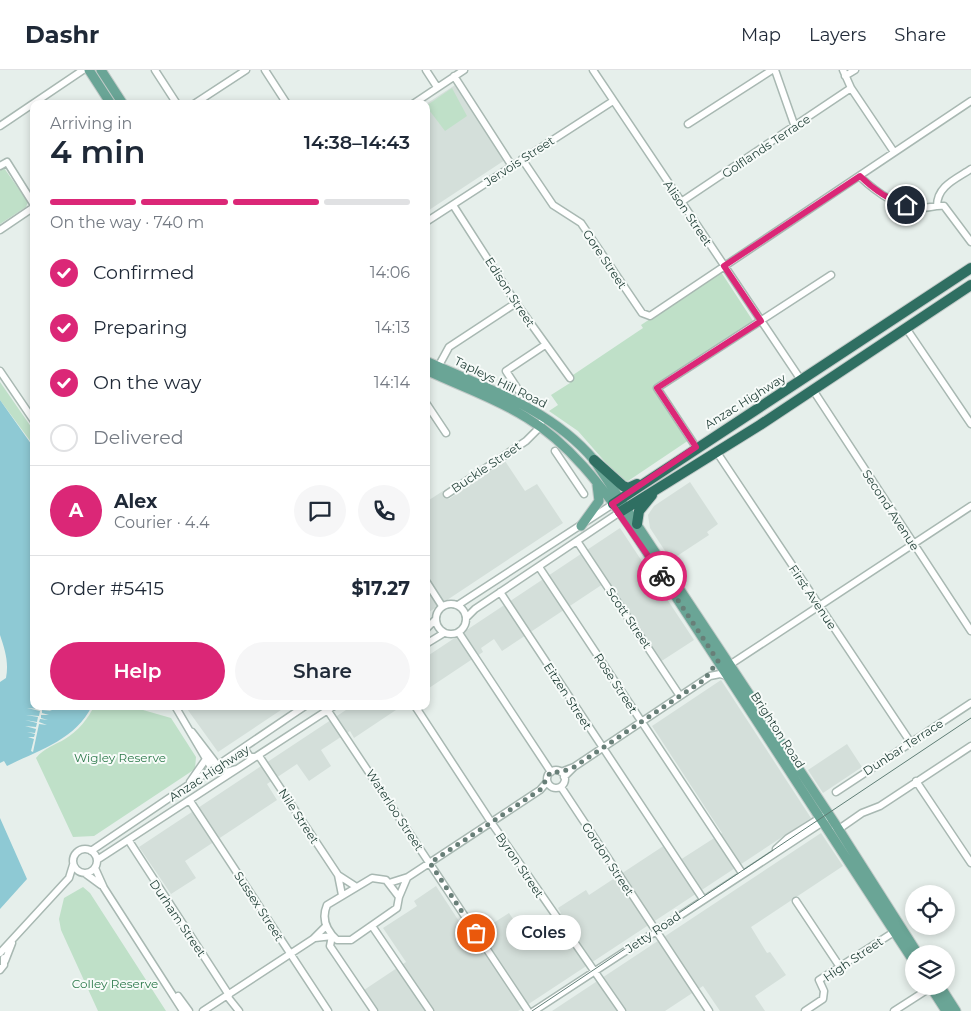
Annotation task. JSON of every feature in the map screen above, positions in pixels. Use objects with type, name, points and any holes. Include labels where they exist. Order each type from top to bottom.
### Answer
[{"type":"highway","name":"Anzac Highway","points":[[616,501],[971,268]]},
{"type":"highway","points":[[623,510],[813,390],[971,285]]},
{"type":"highway","points":[[857,343],[858,350],[865,355]]},
{"type":"highway","points":[[842,354],[850,353],[855,361]]},
{"type":"highway","points":[[761,407],[763,414],[771,417]]},
{"type":"highway","points":[[744,418],[754,417],[760,424]]},
{"type":"highway","points":[[594,460],[622,486],[628,488],[646,480]]},
{"type":"highway","points":[[637,524],[639,511],[659,486]]},
{"type":"main road","points":[[89,70],[108,100]]},
{"type":"main road","points":[[101,70],[120,100]]},
{"type":"main road","name":"Tapleys Hill Road","points":[[433,370],[506,397],[544,417],[568,433],[594,460],[616,501]]},
{"type":"main road","name":"Tapleys Hill Road","points":[[433,370],[515,411],[539,426],[576,459],[597,485],[616,501]]},
{"type":"main road","points":[[581,526],[598,501],[597,485]]},
{"type":"main road","points":[[616,501],[623,510]]},
{"type":"main road","name":"Brighton Road","points":[[623,510],[637,524],[731,664],[912,945]]},
{"type":"main road","name":"Brighton Road","points":[[623,510],[728,677],[905,948]]},
{"type":"main road","points":[[728,677],[731,664]]},
{"type":"main road","points":[[937,995],[946,1011]]},
{"type":"main road","points":[[941,995],[956,1011]]},
{"type":"street","points":[[39,100],[83,70]]},
{"type":"street","points":[[156,70],[175,100]]},
{"type":"street","points":[[200,100],[246,70]]},
{"type":"street","points":[[265,70],[284,100]]},
{"type":"street","points":[[426,70],[438,88]]},
{"type":"street","points":[[419,100],[464,70]]},
{"type":"street","name":"Alison Street","points":[[593,70],[801,380]]},
{"type":"street","points":[[688,124],[772,70]]},
{"type":"street","points":[[775,70],[795,126]]},
{"type":"street","points":[[855,70],[844,73],[851,88],[894,152]]},
{"type":"street","points":[[454,76],[512,166]]},
{"type":"street","name":"Golflands Terrace","points":[[682,202],[851,88]]},
{"type":"street","name":"Jervois Street","points":[[430,219],[613,101]]},
{"type":"street","points":[[724,266],[971,101]]},
{"type":"street","points":[[0,126],[30,106]]},
{"type":"street","name":"Gore Street","points":[[522,159],[553,205],[581,223],[642,313],[648,316],[724,266]]},
{"type":"street","points":[[0,166],[7,162],[30,199]]},
{"type":"street","points":[[937,206],[937,195],[942,188],[971,169]]},
{"type":"street","points":[[860,176],[871,187],[896,202],[917,208],[944,206],[971,242]]},
{"type":"street","name":"Edison Street","points":[[453,205],[516,303],[545,345],[552,350],[570,378]]},
{"type":"street","points":[[0,230],[30,209]]},
{"type":"street","points":[[696,447],[657,388],[831,275]]},
{"type":"street","points":[[433,370],[449,346],[516,303]]},
{"type":"street","points":[[906,328],[971,424]]},
{"type":"street","points":[[520,394],[506,371],[545,345]]},
{"type":"street","points":[[0,371],[30,414]]},
{"type":"street","name":"Second Avenue","points":[[813,390],[971,631]]},
{"type":"street","points":[[430,409],[446,433]]},
{"type":"street","name":"Buckle Street","points":[[446,494],[526,441],[544,417]]},
{"type":"street","points":[[555,451],[584,494]]},
{"type":"street","name":"First Avenue","points":[[716,451],[911,743]]},
{"type":"street","points":[[566,467],[576,459]]},
{"type":"street","name":"Anzac Highway","points":[[458,605],[581,526],[616,501]]},
{"type":"street","points":[[731,664],[971,506]]},
{"type":"street","points":[[466,618],[475,608],[623,510]]},
{"type":"street","name":"Scott Street","points":[[577,541],[680,696]]},
{"type":"street","name":"Rose Street","points":[[539,567],[742,873]]},
{"type":"street","points":[[430,587],[442,606]]},
{"type":"street","name":"Eitzen Street","points":[[500,592],[703,899]]},
{"type":"street","points":[[430,625],[435,620],[437,612],[442,606],[458,605],[465,612],[465,626],[459,633],[444,633],[430,642]]},
{"type":"street","points":[[435,620],[438,628],[444,633]]},
{"type":"street","points":[[459,633],[551,772],[562,774],[643,723],[704,680],[716,674],[728,677]]},
{"type":"street","points":[[704,680],[718,661]]},
{"type":"street","name":"Dunbar Terrace","points":[[836,792],[971,703]]},
{"type":"street","points":[[177,710],[206,759],[216,769],[226,772],[241,767],[257,757]]},
{"type":"street","name":"Anzac Highway","points":[[91,850],[216,769],[299,710]]},
{"type":"street","name":"Byron Street","points":[[418,710],[491,822],[593,972],[622,1011]]},
{"type":"street","name":"Anzac Highway","points":[[97,860],[328,711]]},
{"type":"street","name":"Waterloo Street","points":[[328,711],[528,1011]]},
{"type":"street","points":[[189,730],[216,769]]},
{"type":"street","points":[[821,820],[839,829],[862,814],[880,806],[971,746]]},
{"type":"street","points":[[244,748],[250,758],[257,757]]},
{"type":"street","name":"Nile Street","points":[[257,757],[338,876],[342,895]]},
{"type":"street","points":[[186,787],[206,759]]},
{"type":"street","points":[[197,796],[208,788],[216,769]]},
{"type":"street","points":[[549,784],[548,776],[551,772]]},
{"type":"street","points":[[389,883],[408,877],[549,784],[561,787],[564,783],[562,774]]},
{"type":"street","points":[[916,781],[971,863]]},
{"type":"street","name":"Gordon Street","points":[[561,787],[709,1011]]},
{"type":"street","name":"Sussex Street","points":[[190,801],[328,1011]]},
{"type":"street","name":"Jetty Road","points":[[534,1011],[772,854],[829,814]]},
{"type":"street","points":[[69,878],[96,869],[128,841]]},
{"type":"street","name":"Durham Street","points":[[128,841],[239,1011]]},
{"type":"street","points":[[5,960],[0,954],[69,878],[73,858],[76,853],[83,849],[91,850],[97,860],[96,869],[104,888],[183,1011]]},
{"type":"street","points":[[73,865],[77,871],[104,888]]},
{"type":"street","name":"Nile Street","points":[[338,876],[355,886]]},
{"type":"street","points":[[399,897],[389,883],[379,877],[364,880],[327,905],[324,919],[326,926],[337,940],[347,941],[397,908],[399,897],[408,877]]},
{"type":"street","points":[[796,901],[840,967]]},
{"type":"street","points":[[205,1011],[313,939],[326,926]]},
{"type":"street","points":[[372,926],[430,1011]]},
{"type":"street","name":"High Street","points":[[806,1011],[823,999],[824,991],[819,980],[894,932]]},
{"type":"street","points":[[313,939],[332,936]]},
{"type":"street","points":[[332,936],[330,946],[374,1011]]},
{"type":"street","points":[[0,970],[12,942]]},
{"type":"street","points":[[163,978],[189,1011]]},
{"type":"street","points":[[894,1011],[920,995]]},
{"type":"shaded area","points":[[455,85],[505,160],[430,209],[430,101]]},
{"type":"shaded area","points":[[505,461],[525,491],[537,484],[563,523],[430,611],[430,499],[443,491],[449,499]]},
{"type":"shaded area","points":[[690,482],[718,524],[707,532],[709,535],[671,560],[650,528],[648,515],[654,506]]},
{"type":"shaded area","points":[[620,528],[694,640],[657,664],[603,584],[502,651],[494,639],[481,648],[483,652],[430,687],[430,654]]},
{"type":"shaded area","points":[[721,680],[811,818],[518,1011],[377,1011],[364,990],[406,962],[383,928],[417,906],[414,901],[436,886],[470,938],[509,913],[525,937],[561,913],[558,908],[586,890],[589,895],[668,843],[680,860],[722,833],[652,726]]},
{"type":"shaded area","points":[[188,710],[281,710],[218,752]]},
{"type":"shaded area","points":[[346,710],[396,710],[354,738],[350,731],[321,750],[331,766],[309,781],[297,764],[267,784],[277,800],[185,861],[196,878],[171,894],[139,847]]},
{"type":"shaded area","points":[[847,744],[862,767],[823,793],[808,770]]},
{"type":"shaded area","points":[[821,833],[843,866],[751,927],[767,953],[770,952],[786,975],[755,996],[765,1011],[720,1011],[703,986],[665,1011],[552,1011]]},
{"type":"green space","points":[[452,88],[467,116],[445,131],[430,111],[430,103]]},
{"type":"green space","points":[[4,168],[28,202],[26,207],[0,224],[0,170]]},
{"type":"green space","points":[[721,272],[753,321],[653,387],[689,440],[628,481],[621,480],[578,431],[549,411],[558,405],[551,395],[570,383],[567,379],[643,328],[641,325]]},
{"type":"green space","points":[[0,382],[30,425],[30,441],[0,400]]},
{"type":"green space","name":"Wigley Reserve","points":[[143,710],[171,718],[196,757],[195,769],[94,836],[73,837],[36,758],[46,749],[74,733],[92,711]]},
{"type":"green space","name":"Colley Reserve","points":[[83,887],[90,893],[166,1011],[98,1011],[61,930],[59,919],[64,898]]},
{"type":"water","points":[[0,400],[30,442],[30,710],[90,710],[85,718],[66,736],[7,766],[4,761],[0,763],[0,682],[6,678],[7,661],[0,635]]},
{"type":"water","points":[[0,818],[27,879],[0,909]]},
{"type":"pier","points":[[36,710],[42,710],[42,713],[49,715],[41,715],[41,718],[48,720],[40,719],[39,722],[47,725],[39,724],[33,752],[31,751],[34,739],[28,737],[34,737],[35,734],[27,732],[35,733],[36,729],[25,726],[36,727],[37,723],[25,720],[37,722],[38,717],[26,715],[39,716],[40,711]]},
{"type":"tram line","points":[[532,1011],[971,718]]},
{"type":"way so far","points":[[476,933],[430,863],[540,790],[547,782],[551,772],[561,772],[574,767],[603,749],[704,680],[715,667],[718,661],[662,576]]},
{"type":"place","name":"Coles","points":[[476,933]]},
{"type":"route","points":[[662,576],[620,512],[612,504],[696,447],[657,388],[761,321],[724,266],[860,176],[871,187],[896,202],[906,205]]}]
